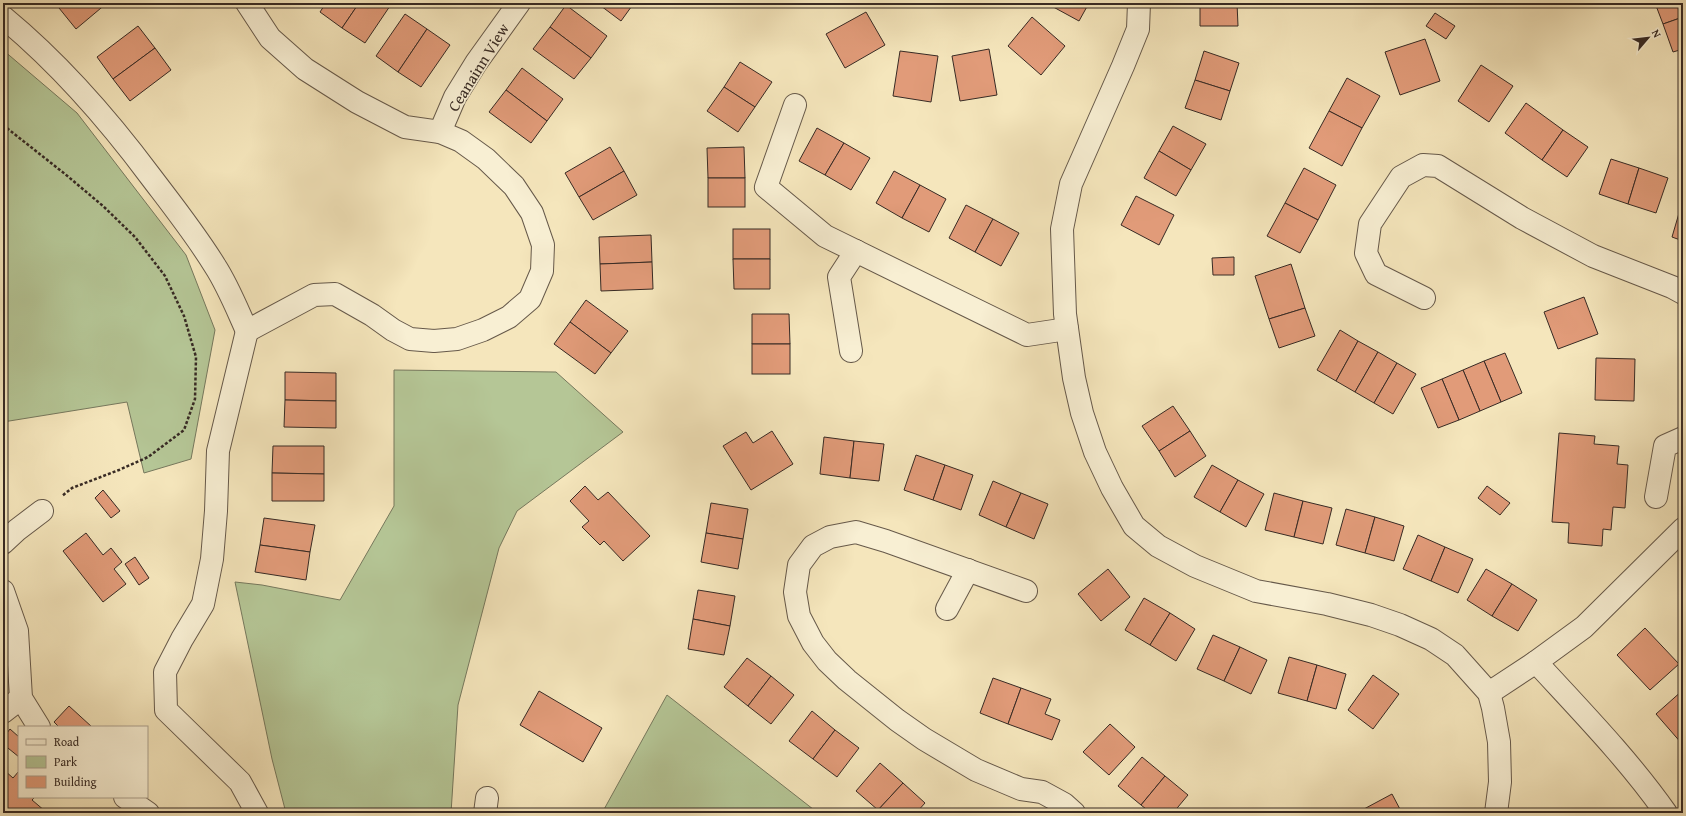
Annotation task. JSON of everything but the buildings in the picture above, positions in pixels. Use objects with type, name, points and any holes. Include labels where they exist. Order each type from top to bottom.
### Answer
[{"type":"street","points":[[247,331],[314,295],[336,294],[410,339],[434,341],[457,339],[483,330],[509,317],[530,299],[542,271],[544,245],[532,213],[514,186],[486,159],[461,141],[440,132],[405,127],[357,102],[305,69],[270,38],[248,3]]},
{"type":"street","name":"Ceanainn View","points":[[440,132],[455,97],[476,63],[519,3]]},
{"type":"street","points":[[1139,3],[1138,29],[1071,184],[1062,229],[1063,275],[1074,378],[1082,413],[1095,452],[1112,488],[1134,526],[1158,546],[1195,566],[1256,591],[1327,604],[1371,615],[1400,625],[1431,639],[1455,655],[1489,693],[1499,742],[1500,782],[1496,813]]},
{"type":"street","points":[[3,17],[47,56],[84,93],[118,133],[184,220],[215,266],[235,303],[247,331],[218,451],[212,559],[203,604],[182,639],[165,672],[166,710],[240,782],[257,813]]},
{"type":"street","points":[[796,105],[766,187],[825,236],[1027,334],[1068,329]]},
{"type":"street","points":[[1424,298],[1376,274],[1366,253],[1370,224],[1402,177],[1423,165],[1438,166],[1522,218],[1593,256],[1672,287],[1683,293]]},
{"type":"street","points":[[852,351],[839,277],[856,251]]},
{"type":"street","points":[[1656,497],[1665,446],[1683,438]]},
{"type":"street","points":[[3,543],[42,511]]},
{"type":"street","points":[[1489,693],[1536,662],[1584,627],[1683,529]]},
{"type":"street","points":[[1026,590],[856,532],[830,537],[812,546],[800,565],[796,592],[798,616],[813,643],[827,661],[847,680],[897,720],[924,739],[976,770],[1021,789],[1042,792],[1064,804],[1074,813]]},
{"type":"street","points":[[947,609],[968,570]]},
{"type":"street","points":[[3,591],[17,631],[21,698],[38,726]]},
{"type":"street","points":[[1536,662],[1621,756],[1666,813]]},
{"type":"street","points":[[3,712],[21,698]]},
{"type":"street","points":[[126,798],[148,813]]},
{"type":"path","points":[[3,126],[65,174],[103,206],[135,237],[165,276],[184,316],[196,357],[195,399],[184,430],[148,457],[72,488],[42,511]]},
{"type":"green space","points":[[3,50],[77,113],[186,255],[215,330],[191,459],[144,473],[127,402],[3,422]]},
{"type":"green space","points":[[394,370],[556,372],[623,432],[517,511],[499,548],[458,705],[451,813],[286,813],[272,759],[235,582],[262,585],[340,600],[394,506]]},
{"type":"green space","points":[[667,695],[818,813],[602,813]]}]
